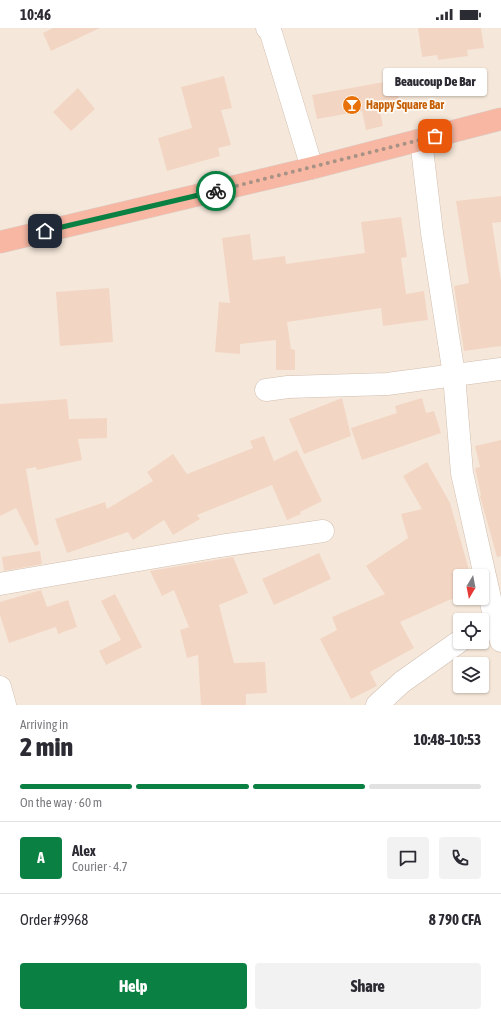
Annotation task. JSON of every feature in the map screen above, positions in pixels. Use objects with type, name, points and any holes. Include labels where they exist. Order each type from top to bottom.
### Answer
[{"type":"highway","points":[[0,242],[312,168],[501,119]]},
{"type":"street","points":[[267,28],[271,33],[284,73],[312,168]]},
{"type":"street","points":[[421,140],[432,233],[454,375],[462,473],[492,618],[501,641]]},
{"type":"street","points":[[266,390],[288,387],[387,384],[501,369]]},
{"type":"street","points":[[0,584],[220,546],[323,530]]},
{"type":"street","points":[[377,705],[402,682],[453,646]]},
{"type":"shaded area","points":[[0,28],[501,28],[501,705],[0,705]]},
{"type":"building","points":[[53,28],[100,28],[51,51],[43,33]]},
{"type":"building","points":[[418,28],[481,28],[484,48],[467,50],[468,56],[438,60],[437,55],[422,57]]},
{"type":"building","points":[[224,76],[232,108],[221,110],[231,145],[218,148],[220,156],[167,171],[158,138],[192,128],[181,87]]},
{"type":"building","name":"Happy Square Bar","points":[[395,80],[400,104],[379,107],[383,126],[366,130],[362,111],[317,119],[312,95]]},
{"type":"building","points":[[78,88],[95,109],[71,131],[53,112]]},
{"type":"building","points":[[501,196],[501,222],[492,223],[501,281],[501,346],[464,351],[454,286],[469,283],[456,201]]},
{"type":"building","points":[[401,217],[407,257],[401,258],[406,294],[424,291],[428,320],[383,326],[381,308],[287,322],[291,349],[295,350],[295,370],[276,370],[276,340],[240,344],[240,354],[215,352],[219,302],[230,303],[222,238],[250,234],[253,260],[285,256],[286,264],[365,253],[361,222]]},
{"type":"building","points":[[109,288],[113,342],[60,346],[56,292]]},
{"type":"building","points":[[342,398],[351,436],[304,454],[289,419]]},
{"type":"building","points":[[422,398],[426,413],[434,411],[441,433],[362,460],[351,428],[397,413],[395,406]]},
{"type":"building","points":[[67,399],[69,419],[107,418],[107,438],[78,439],[82,460],[37,470],[36,467],[26,469],[39,544],[35,546],[16,508],[0,516],[0,404]]},
{"type":"building","points":[[264,436],[274,461],[297,450],[322,501],[300,512],[301,514],[287,520],[272,485],[197,515],[200,519],[173,535],[164,520],[133,540],[128,532],[67,553],[55,519],[105,502],[107,509],[153,481],[147,472],[173,454],[187,474],[253,448],[250,441]]},
{"type":"building","points":[[501,440],[501,556],[497,557],[480,496],[475,468],[480,467],[475,446]]},
{"type":"building","points":[[427,462],[450,503],[469,569],[453,569],[453,599],[400,622],[414,648],[370,672],[377,686],[351,699],[320,639],[337,630],[332,617],[385,594],[366,566],[408,538],[401,514],[422,509],[403,476]]},
{"type":"building","points":[[40,551],[42,564],[4,571],[2,557]]},
{"type":"building","points":[[319,553],[331,579],[274,605],[262,579]]},
{"type":"building","points":[[233,557],[248,593],[219,605],[234,663],[265,662],[267,693],[246,694],[246,705],[201,705],[198,655],[187,658],[180,630],[189,627],[174,590],[162,596],[150,571]]},
{"type":"building","points":[[41,590],[47,607],[68,600],[77,627],[58,634],[56,627],[9,643],[0,615],[0,602]]},
{"type":"building","points":[[115,594],[142,647],[106,665],[99,651],[121,640],[101,601]]},
{"type":"way so far","points":[[216,191],[435,136]]},
{"type":"place","name":"Happy Square Bar","points":[[352,105]]},
{"type":"place","name":"Beaucoup De Bar","points":[[435,136]]},
{"type":"route","points":[[45,231],[216,191]]}]
